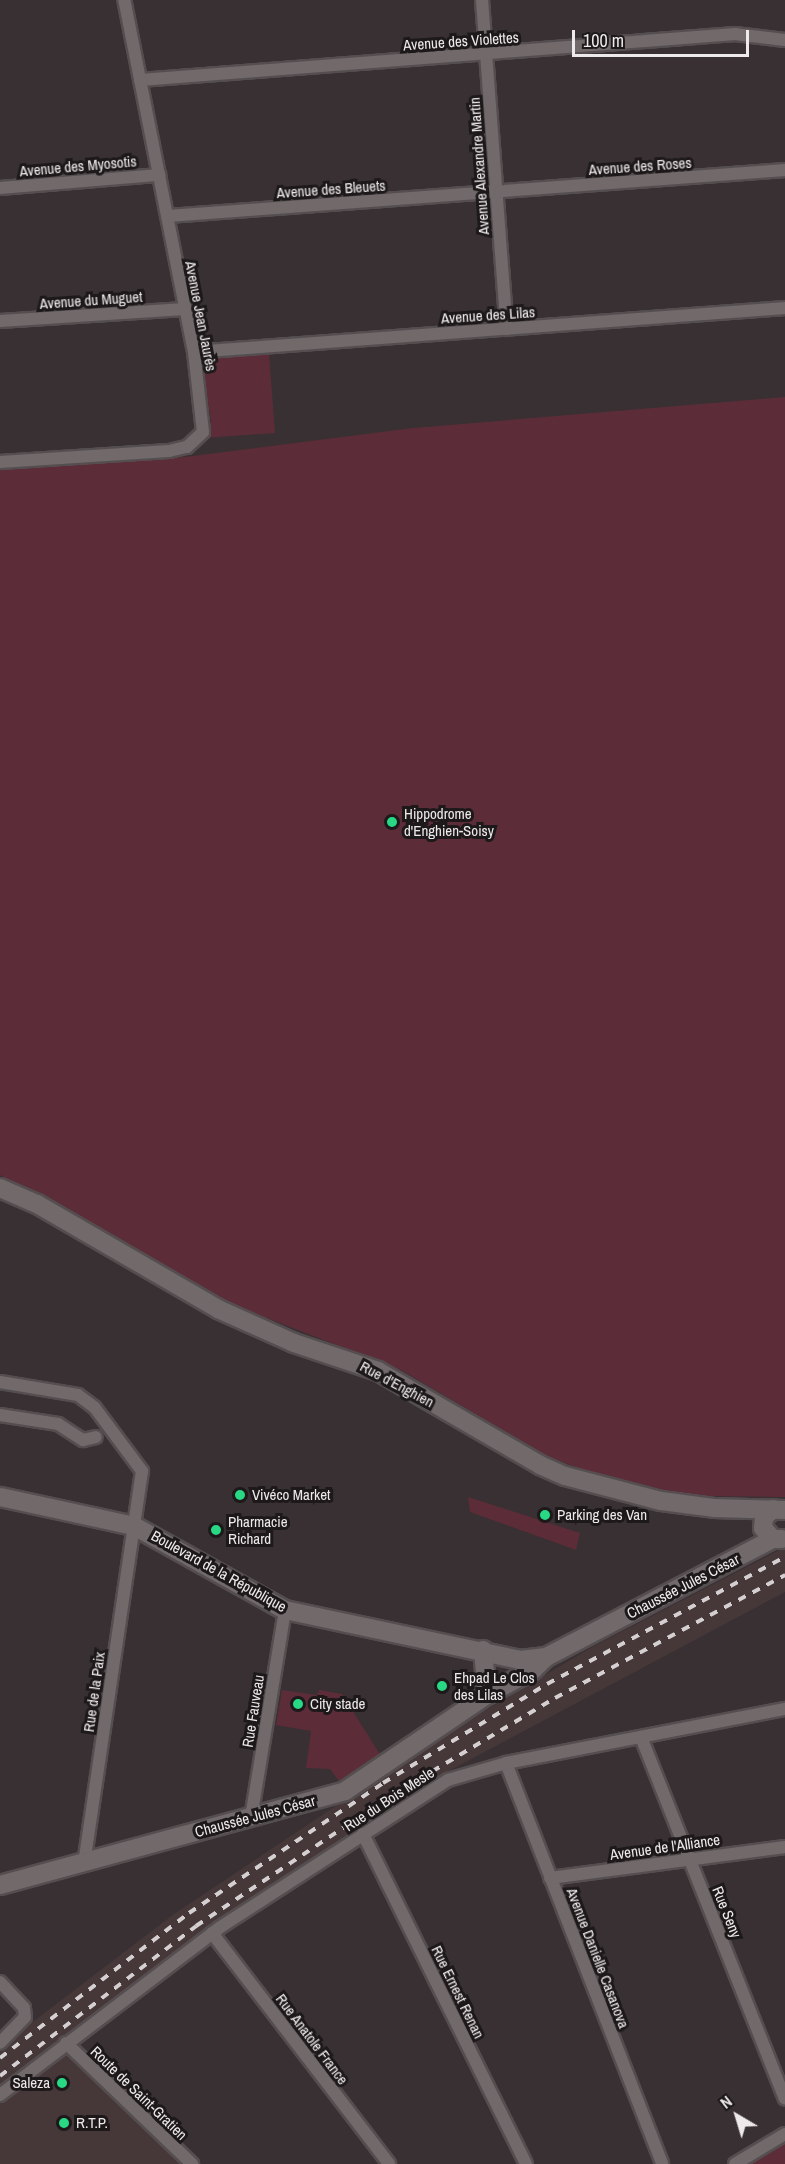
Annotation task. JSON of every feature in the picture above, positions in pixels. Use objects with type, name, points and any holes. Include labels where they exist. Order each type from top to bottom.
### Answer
[{"type":"street","name":"Avenue Jean Jaurès","points":[[0,462],[187,447],[203,432],[194,352],[124,0]]},
{"type":"street","name":"Avenue Alexandre Martin","points":[[482,0],[507,329]]},
{"type":"street","name":"Avenue des Violettes","points":[[140,80],[735,34],[785,40]]},
{"type":"street","name":"Avenue des Roses","points":[[496,192],[785,170]]},
{"type":"street","name":"Avenue des Myosotis","points":[[0,188],[159,175]]},
{"type":"street","name":"Avenue des Bleuets","points":[[168,216],[496,192]]},
{"type":"street","name":"Avenue des Lilas","points":[[194,352],[785,308]]},
{"type":"street","name":"Avenue du Muguet","points":[[0,321],[185,309]]},
{"type":"street","name":"Rue d'Enghien","points":[[0,1188],[38,1204],[247,1323],[378,1371],[540,1465],[632,1496],[695,1506],[743,1509],[774,1524]]},
{"type":"street","name":"Rue de la Paix","points":[[0,1382],[78,1395],[95,1408],[142,1471],[84,1863]]},
{"type":"street","points":[[0,1415],[58,1424],[83,1440],[96,1437]]},
{"type":"street","name":"Boulevard de la République","points":[[0,1497],[134,1526],[285,1610],[483,1650],[520,1660],[546,1657]]},
{"type":"street","name":"Chaussée Jules César","points":[[0,1886],[345,1791],[487,1695],[532,1670],[546,1657],[756,1550],[774,1524]]},
{"type":"street","name":"Rue Fauveau","points":[[251,1818],[285,1610]]},
{"type":"street","points":[[483,1650],[487,1695]]},
{"type":"street","name":"Rue du Bois Mesle","points":[[0,2094],[212,1933],[448,1780],[506,1763],[785,1709]]},
{"type":"street","name":"Rue Seny","points":[[641,1737],[785,2098]]},
{"type":"street","name":"Avenue Danielle Casanova","points":[[506,1763],[662,2164]]},
{"type":"street","name":"Rue Ernest Renan","points":[[363,1834],[526,2164]]},
{"type":"street","name":"Avenue de l'Alliance","points":[[550,1878],[785,1847]]},
{"type":"street","name":"Rue Anatole France","points":[[212,1933],[389,2164]]},
{"type":"street","points":[[0,2043],[18,2028],[25,2017],[24,2008],[2,1987]]},
{"type":"street","name":"Route de Saint-Gratien","points":[[66,2043],[192,2164]]},
{"type":"street","points":[[735,2164],[785,2134]]},
{"type":"shaded area","points":[[269,354],[275,433],[205,438],[211,421],[202,364],[207,358]]},
{"type":"shaded area","name":"Hippodrome d'Enghien-Soisy","points":[[785,397],[785,1497],[702,1496],[658,1490],[588,1472],[547,1456],[401,1370],[228,1303],[0,1175],[0,468],[184,457],[413,428]]},
{"type":"shaded area","points":[[468,1497],[580,1533],[576,1550],[470,1512]]},
{"type":"shaded area","points":[[785,1547],[785,1592],[447,1772],[178,1949],[56,2044],[182,2164],[0,2164],[0,2047],[174,1914],[430,1743],[594,1646]]},
{"type":"shaded area","points":[[282,1690],[317,1695],[319,1690],[342,1694],[381,1756],[342,1785],[330,1769],[306,1768],[311,1731],[276,1725]]},
{"type":"shaded area","points":[[785,2140],[785,2164],[745,2164]]},
{"type":"railway","points":[[0,2058],[189,1913],[383,1783],[547,1684],[785,1557]]},
{"type":"railway","points":[[0,2076],[196,1926],[391,1796],[555,1698],[785,1575]]},
{"type":"place","name":"Hippodrome d'Enghien-Soisy","points":[[392,822]]},
{"type":"place","name":"Vivéco Market","points":[[240,1495]]},
{"type":"place","name":"Parking des Van","points":[[545,1515]]},
{"type":"place","name":"Pharmacie Richard","points":[[216,1530]]},
{"type":"place","name":"Ehpad Le Clos des Lilas","points":[[442,1686]]},
{"type":"place","name":"City stade","points":[[298,1704]]},
{"type":"place","name":"Saleza","points":[[62,2083]]},
{"type":"place","name":"R.T.P.","points":[[64,2123]]}]
